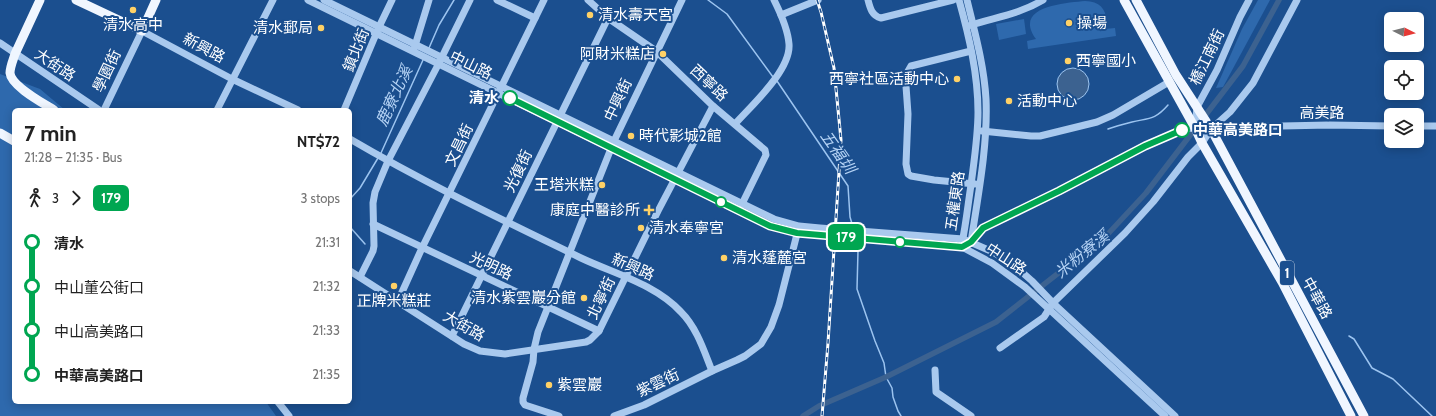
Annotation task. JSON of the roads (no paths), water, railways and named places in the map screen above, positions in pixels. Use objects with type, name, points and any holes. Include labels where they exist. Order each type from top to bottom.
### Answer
[{"type":"main road","points":[[40,0],[15,54],[10,73],[13,81],[51,108]]},
{"type":"main road","name":"新興路","points":[[76,0],[142,31]]},
{"type":"main road","name":"學園街","points":[[142,31],[156,0]]},
{"type":"main road","name":"1","points":[[1124,0],[1169,82],[1191,128],[1202,143]]},
{"type":"main road","name":"1","points":[[1136,0],[1176,75],[1210,129]]},
{"type":"main road","name":"中華路","points":[[1210,129],[1364,416]]},
{"type":"main road","points":[[0,133],[12,140]]},
{"type":"main road","name":"中華路","points":[[1202,143],[1282,282],[1350,416]]},
{"type":"street","points":[[218,108],[273,0]]},
{"type":"street","name":"中山路","points":[[308,0],[378,30],[676,175],[798,229],[854,231],[963,239],[971,242],[993,252],[1014,265],[1032,281],[1051,305]]},
{"type":"street","name":"中山路","points":[[324,0],[378,30]]},
{"type":"street","name":"鎮北街","points":[[345,108],[392,0]]},
{"type":"street","points":[[415,48],[429,0]]},
{"type":"street","points":[[360,277],[374,249],[373,203],[375,192],[388,161],[470,0]]},
{"type":"street","points":[[496,0],[535,18]]},
{"type":"street","name":"文昌街","points":[[398,301],[422,248],[544,0]]},
{"type":"street","name":"西寧路","points":[[588,0],[608,18],[656,51],[713,106],[765,150],[766,153],[755,179],[742,204]]},
{"type":"street","name":"中興街","points":[[534,349],[538,332],[612,144],[682,0]]},
{"type":"street","points":[[735,124],[779,75],[786,60],[789,44],[781,15],[774,0]]},
{"type":"street","points":[[781,15],[818,0]]},
{"type":"street","points":[[868,0],[874,15],[881,18],[953,0]]},
{"type":"street","name":"五權東路","points":[[959,0],[970,25],[984,76],[986,101],[986,131],[971,242],[962,247]]},
{"type":"street","name":"五權東路","points":[[962,247],[978,131],[977,87],[971,51],[967,0]]},
{"type":"street","points":[[970,25],[1012,15],[1030,8],[1043,0]]},
{"type":"street","name":"橋江南街","points":[[1191,128],[1197,107],[1218,70],[1240,17],[1249,0]]},
{"type":"street","points":[[1000,348],[1044,317],[1051,305],[1125,233],[1153,202],[1188,157],[1202,143],[1210,129],[1230,112],[1253,83],[1297,0]]},
{"type":"street","name":"光復街","points":[[452,336],[608,18]]},
{"type":"street","name":"新興路","points":[[142,31],[232,79],[294,108]]},
{"type":"street","name":"學園街","points":[[105,108],[142,31]]},
{"type":"street","name":"大街路","points":[[0,43],[96,108]]},
{"type":"street","points":[[971,51],[911,66],[907,73],[906,86],[908,114],[906,164],[908,174],[911,176],[934,180],[980,184]]},
{"type":"street","points":[[978,131],[1040,136],[1097,122],[1113,115],[1169,82]]},
{"type":"street","name":"北寧街","points":[[599,331],[676,175],[713,106]]},
{"type":"street","name":"高美路","points":[[971,242],[983,228],[1059,191],[1145,146],[1191,128],[1210,129],[1228,127],[1329,125],[1384,126]]},
{"type":"street","points":[[1424,126],[1436,126]]},
{"type":"street","name":"新興路","points":[[352,140],[449,194],[600,267],[626,277],[658,293],[681,312],[692,326],[712,371]]},
{"type":"street","name":"中山路","points":[[676,175],[770,226],[962,247],[992,263],[1051,305]]},
{"type":"street","name":"光明路","points":[[373,224],[599,331]]},
{"type":"street","points":[[712,371],[746,356],[761,344],[771,327],[779,305],[798,229]]},
{"type":"street","name":"大街路","points":[[352,272],[472,348],[487,353],[505,354],[586,342],[599,331]]},
{"type":"street","points":[[1051,305],[1128,377],[1175,416]]},
{"type":"street","points":[[534,349],[534,362],[523,402],[525,405],[558,416]]},
{"type":"street","points":[[935,370],[936,392],[971,416]]},
{"type":"street","name":"紫雲街","points":[[614,416],[644,405],[712,371]]},
{"type":"street","points":[[1128,377],[1165,416]]},
{"type":"street","points":[[280,404],[289,416]]},
{"type":"waterway","name":"鹿寮北溪","points":[[429,48],[439,25],[454,0]]},
{"type":"waterway","name":"五福圳","points":[[708,0],[727,14],[773,77]]},
{"type":"waterway","name":"米粉寮溪","points":[[803,416],[819,406],[886,377],[996,322],[1107,235],[1146,193],[1243,66],[1279,0]]},
{"type":"waterway","name":"鹿寮北溪","points":[[381,153],[423,60]]},
{"type":"waterway","name":"五福圳","points":[[777,81],[848,186],[850,217],[853,227]]},
{"type":"waterway","points":[[1108,129],[1152,118],[1168,105]]},
{"type":"waterway","name":"鹿寮北溪","points":[[352,197],[360,188],[378,158]]},
{"type":"waterway","points":[[352,229],[365,244]]},
{"type":"waterway","name":"五福圳","points":[[856,241],[858,251],[857,289],[884,363],[886,377],[892,388],[893,397],[901,416]]},
{"type":"waterway","points":[[1349,336],[1354,339],[1372,368],[1393,379],[1432,416]]},
{"type":"railway","points":[[817,0],[834,68],[841,140],[822,416]]},
{"type":"place","name":"清水高中","points":[[133,10]]},
{"type":"place","name":"清水壽天宮","points":[[590,15]]},
{"type":"place","name":"操場","points":[[1069,23]]},
{"type":"place","name":"清水郵局","points":[[321,28]]},
{"type":"place","name":"阿財米糕店","points":[[663,54]]},
{"type":"place","name":"西寧國小","points":[[1068,61]]},
{"type":"place","name":"西寧社區活動中心","points":[[957,79]]},
{"type":"place","name":"清水","points":[[510,98]]},
{"type":"place","name":"活動中心","points":[[1009,101]]},
{"type":"place","name":"中華高美路口","points":[[1182,130]]},
{"type":"place","name":"時代影城2館","points":[[631,136]]},
{"type":"place","name":"王塔米糕","points":[[602,185]]},
{"type":"place","name":"康庭中醫診所","points":[[649,210]]},
{"type":"place","name":"清水奉寧宮","points":[[641,228]]},
{"type":"place","name":"清水蓬麓宮","points":[[724,258]]},
{"type":"place","name":"正牌米糕莊","points":[[394,286]]},
{"type":"place","name":"清水紫雲巖分館","points":[[584,298]]},
{"type":"place","name":"紫雲巖","points":[[549,385]]}]
